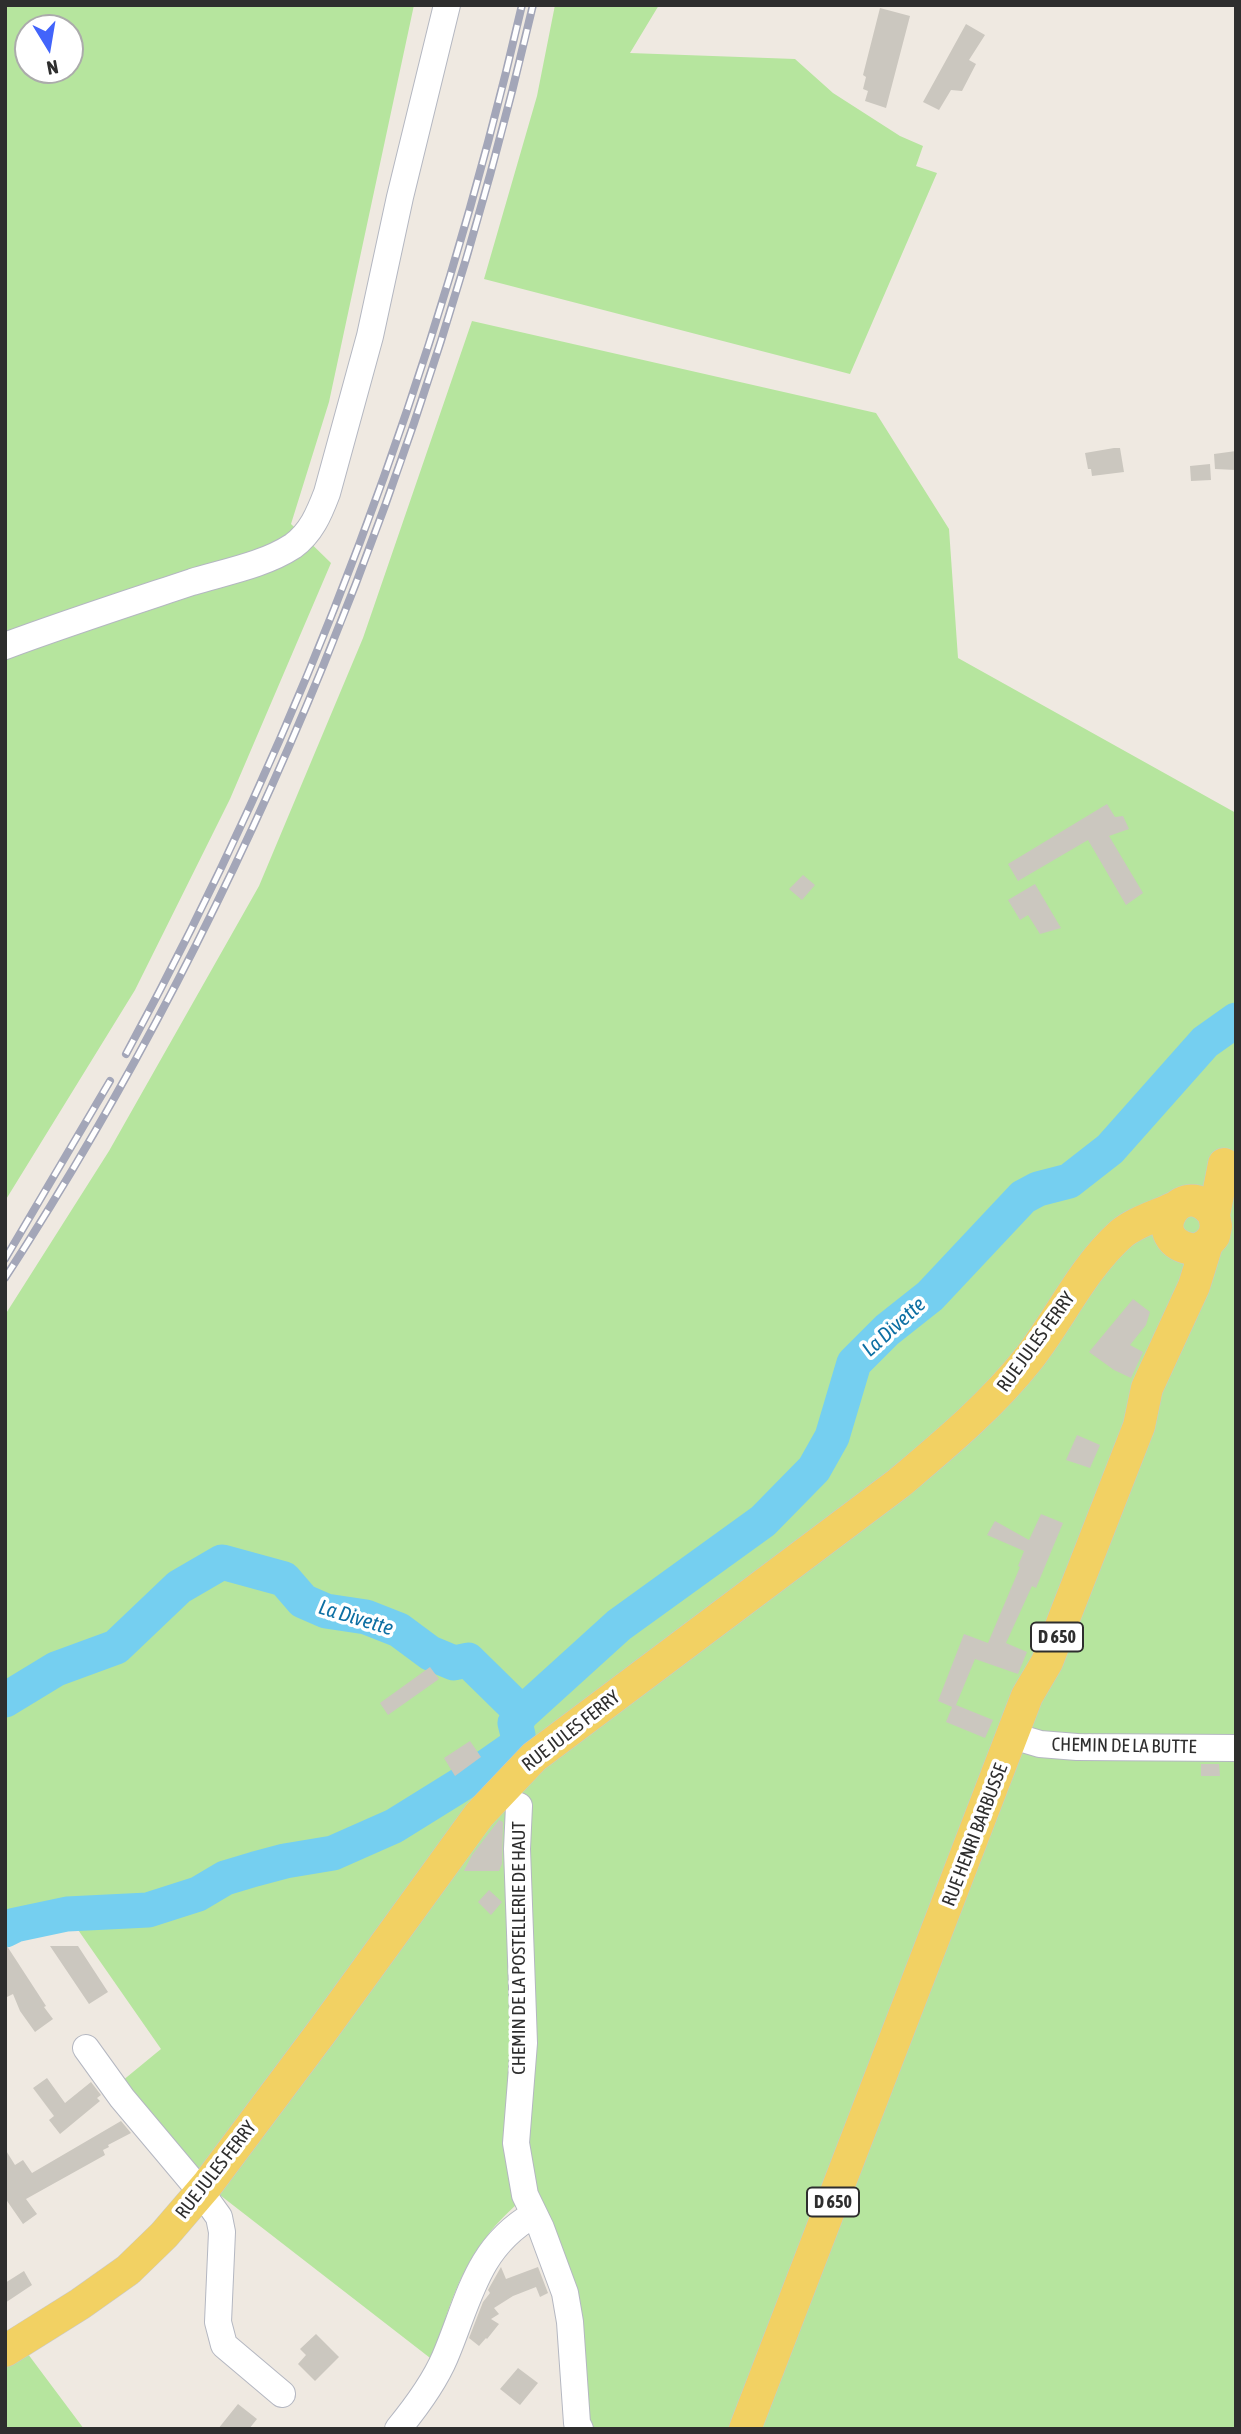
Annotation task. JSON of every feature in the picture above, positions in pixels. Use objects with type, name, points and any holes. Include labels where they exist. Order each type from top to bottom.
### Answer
[{"type":"main road","points":[[1190,1226],[1232,1159]]},
{"type":"main road","name":"RUE JULES FERRY","points":[[5,2351],[128,2270],[163,2235],[201,2192],[323,2030],[479,1815],[534,1757],[899,1483],[956,1436],[995,1399],[1031,1356],[1084,1276],[1122,1233],[1140,1223],[1190,1226]]},
{"type":"main road","name":"RUE HENRI BARBUSSE","points":[[746,2429],[1027,1696],[1047,1662],[1134,1439],[1147,1388],[1189,1297],[1190,1226]]},
{"type":"street","points":[[5,646],[264,559],[295,545],[319,516],[370,336],[400,197],[447,5]]},
{"type":"street","name":"CHEMIN DE LA BUTTE","points":[[1013,1736],[1040,1744],[1077,1747],[1236,1748]]},
{"type":"street","name":"CHEMIN DE LA POSTELLERIE DE HAUT","points":[[519,1805],[517,1849],[524,2043],[516,2143],[525,2195],[541,2228],[565,2293],[580,2429]]},
{"type":"street","points":[[86,2048],[122,2098],[219,2217],[222,2232],[218,2322],[224,2345],[282,2394]]},
{"type":"street","points":[[398,2429],[429,2388],[445,2357],[459,2316],[480,2269],[512,2227],[533,2215]]},
{"type":"green space","points":[[5,5],[414,5],[329,402],[291,524],[331,563],[230,799],[135,990],[5,1201]]},
{"type":"green space","points":[[555,5],[659,5],[630,53],[795,59],[833,93],[900,136],[923,146],[916,166],[937,173],[850,374],[484,279],[537,96]]},
{"type":"green space","points":[[472,321],[876,413],[949,529],[958,658],[1236,813],[1236,2429],[580,2429],[572,2359],[525,2196],[500,2220],[468,2264],[448,2312],[434,2361],[207,2185],[116,2086],[161,2049],[67,1914],[15,1925],[5,1930],[5,1315],[109,1151],[259,886],[363,638]]},
{"type":"green space","points":[[19,2342],[84,2429],[5,2429],[5,2351]]},
{"type":"building","points":[[880,8],[910,16],[886,108],[865,101],[868,91],[863,89],[866,77],[863,75]]},
{"type":"building","points":[[966,24],[985,35],[969,60],[976,64],[962,91],[951,90],[939,110],[923,102]]},
{"type":"building","points":[[1120,448],[1124,472],[1092,476],[1085,453]]},
{"type":"building","points":[[1236,451],[1236,470],[1215,469],[1214,454]]},
{"type":"building","points":[[1210,464],[1211,480],[1191,481],[1190,466]]},
{"type":"building","points":[[1107,804],[1115,817],[1123,816],[1129,829],[1109,836],[1143,893],[1126,905],[1088,840],[1018,881],[1008,864]]},
{"type":"building","points":[[803,875],[815,885],[802,900],[789,889]]},
{"type":"building","points":[[1035,884],[1061,928],[1040,934],[1028,915],[1020,920],[1008,900]]},
{"type":"building","points":[[1133,1299],[1150,1312],[1146,1325],[1130,1345],[1143,1352],[1131,1378],[1114,1370],[1089,1352]]},
{"type":"building","points":[[1077,1435],[1100,1445],[1090,1468],[1066,1460]]},
{"type":"building","points":[[1041,1514],[1063,1523],[1036,1588],[1032,1586],[1006,1643],[1027,1652],[1018,1674],[975,1659],[956,1705],[993,1720],[985,1738],[946,1722],[952,1707],[938,1701],[964,1634],[988,1643],[1020,1567],[1018,1566],[1024,1551],[987,1535],[995,1521],[1029,1540]]},
{"type":"building","points":[[430,1667],[439,1679],[388,1715],[380,1703]]},
{"type":"building","points":[[470,1741],[481,1757],[455,1776],[444,1758]]},
{"type":"building","points":[[1201,1764],[1219,1764],[1220,1776],[1201,1776]]},
{"type":"building","points":[[499,1820],[503,1822],[502,1864],[499,1871],[464,1871],[472,1855]]},
{"type":"building","points":[[489,1890],[502,1902],[491,1915],[478,1902]]},
{"type":"building","points":[[5,1943],[53,2019],[35,2032],[20,2011],[13,1994],[5,1998]]},
{"type":"building","points":[[50,1946],[78,1946],[108,1992],[89,2004]]},
{"type":"building","points":[[47,2078],[65,2103],[91,2082],[101,2095],[97,2098],[100,2101],[60,2134],[49,2120],[54,2116],[33,2088]]},
{"type":"building","points":[[121,2121],[131,2133],[108,2145],[109,2147],[103,2150],[105,2155],[26,2199],[37,2214],[23,2224],[5,2198],[5,2149],[15,2165],[23,2160],[32,2173]]},
{"type":"building","points":[[501,2267],[506,2279],[538,2267],[548,2293],[540,2297],[536,2287],[513,2296],[494,2308],[499,2314],[491,2319],[499,2324],[479,2346],[469,2338],[483,2302],[490,2293],[488,2290]]},
{"type":"building","points":[[24,2271],[32,2285],[5,2303],[5,2283]]},
{"type":"building","points":[[316,2334],[339,2357],[315,2381],[298,2364],[306,2355],[300,2349]]},
{"type":"building","points":[[518,2368],[538,2383],[520,2405],[500,2389]]},
{"type":"building","points":[[238,2404],[257,2419],[249,2429],[218,2429]]},
{"type":"waterway","name":"La Divette","points":[[5,1930],[15,1925],[67,1914],[148,1910],[198,1894],[225,1878],[285,1861],[333,1853],[394,1826],[516,1746],[518,1735],[515,1723],[522,1713],[619,1625],[763,1521],[814,1469],[832,1437],[854,1363],[887,1330],[930,1296],[1023,1197],[1038,1189],[1069,1181],[1110,1149],[1205,1042],[1236,1020]]},
{"type":"waterway","name":"La Divette","points":[[5,1700],[56,1669],[116,1647],[179,1587],[222,1562],[284,1579],[303,1601],[326,1611],[366,1617],[399,1630],[430,1653],[454,1663],[468,1660],[522,1713]]},
{"type":"railway","points":[[126,1054],[252,803],[308,674],[360,543],[407,411],[450,277],[522,5]]},
{"type":"railway","points":[[5,1278],[95,1132],[178,980],[254,824],[324,664],[386,502],[442,337],[491,171],[533,5]]},
{"type":"railway","points":[[5,1259],[110,1081]]}]
